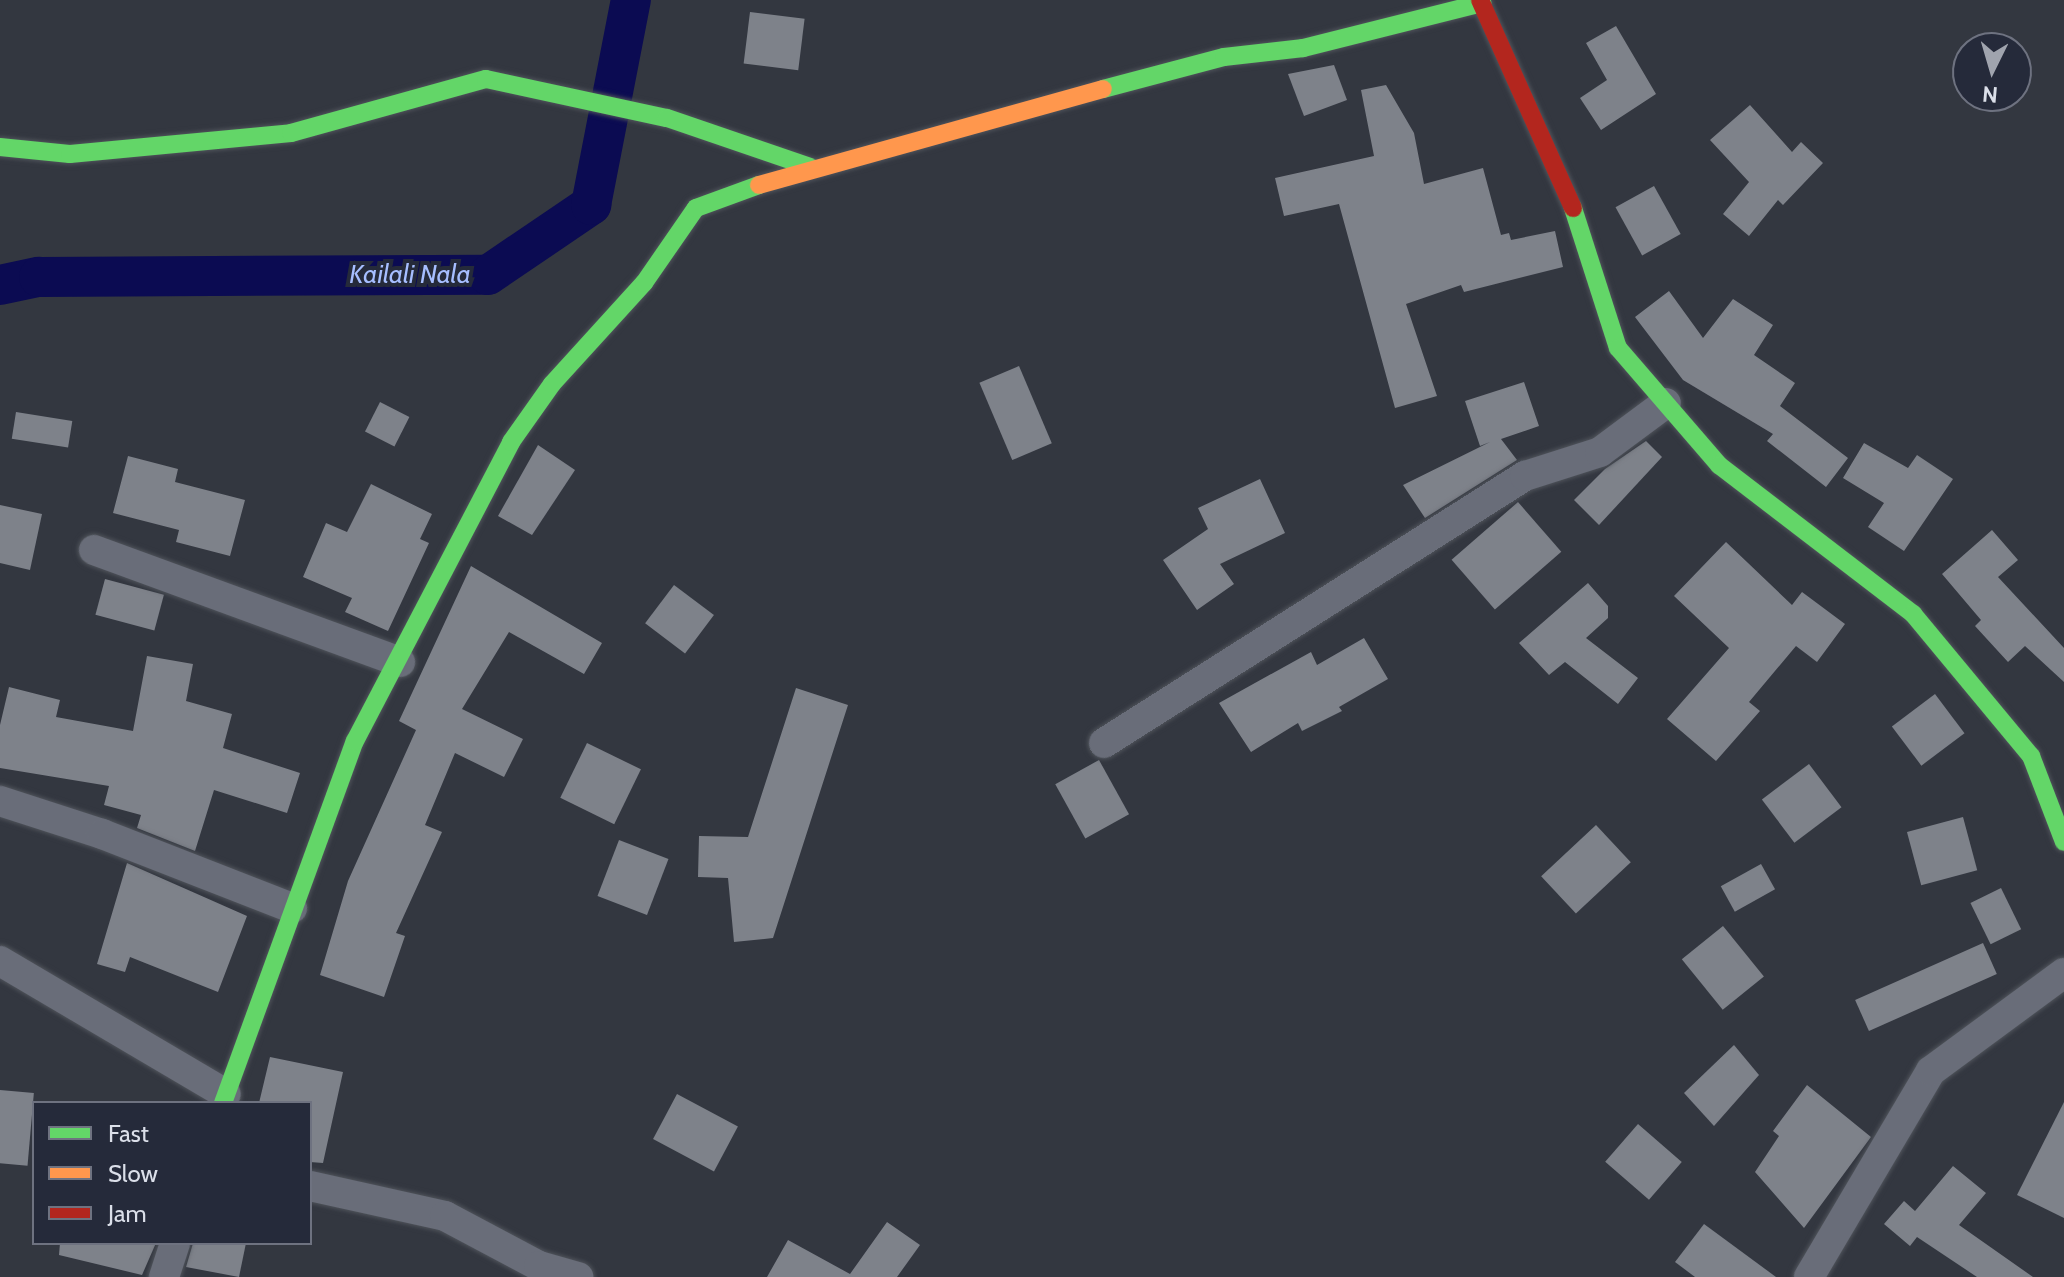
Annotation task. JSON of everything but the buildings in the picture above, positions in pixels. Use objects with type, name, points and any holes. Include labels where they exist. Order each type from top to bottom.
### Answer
[{"type":"street","points":[[0,961],[225,1098],[355,741],[400,662],[444,565],[511,442],[552,384],[644,283],[696,208],[810,167],[1224,57],[1303,48],[1481,1],[1568,193],[1618,348],[1719,465],[1913,614],[2031,756],[2064,842]]},
{"type":"street","points":[[0,147],[70,154],[291,133],[486,79],[667,118],[810,167]]},
{"type":"street","points":[[1104,743],[1525,476],[1600,452],[1666,403]]},
{"type":"street","points":[[94,550],[400,662]]},
{"type":"street","points":[[0,801],[102,834],[292,908]]},
{"type":"street","points":[[1809,1277],[1931,1071],[2064,973]]},
{"type":"street","points":[[312,1186],[445,1216],[539,1266],[578,1277]]},
{"type":"street","points":[[164,1277],[174,1245]]},
{"type":"waterway","name":"Kailali Nala","points":[[0,285],[39,277],[488,275],[591,205],[631,0]]},
{"type":"traffic: fast","points":[[1103,89],[1224,57],[1303,48],[1482,3]]},
{"type":"traffic: fast","points":[[0,147],[70,154],[291,133],[486,79],[667,118],[810,167]]},
{"type":"traffic: fast","points":[[224,1101],[355,741],[511,442],[552,384],[644,283],[696,208],[759,185]]},
{"type":"traffic: fast","points":[[1573,208],[1618,348],[1719,465],[1913,614],[2031,756],[2064,842]]},
{"type":"traffic: slow","points":[[759,185],[1103,89]]},
{"type":"traffic: jam","points":[[1480,0],[1573,208]]}]
